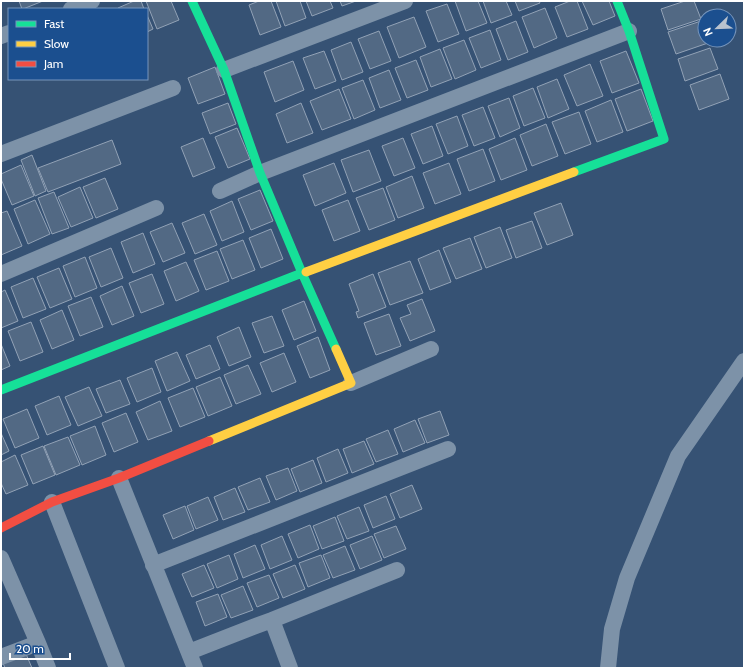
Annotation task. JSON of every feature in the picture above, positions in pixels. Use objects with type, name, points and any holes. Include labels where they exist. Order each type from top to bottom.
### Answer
[{"type":"street","points":[[74,8],[92,1]]},
{"type":"street","points":[[192,1],[224,70],[260,173],[302,273],[351,383]]},
{"type":"street","points":[[224,70],[405,1]]},
{"type":"street","points":[[1,390],[302,273],[664,139],[618,1]]},
{"type":"street","points":[[220,191],[260,173],[628,31]]},
{"type":"street","points":[[1,154],[173,88]]},
{"type":"street","points":[[1,274],[156,208]]},
{"type":"street","points":[[1,528],[52,502],[119,478],[431,349]]},
{"type":"street","points":[[608,668],[612,628],[627,578],[678,456],[744,360]]},
{"type":"street","points":[[153,565],[448,450]]},
{"type":"street","points":[[119,478],[195,668]]},
{"type":"street","points":[[52,502],[117,668]]},
{"type":"street","points":[[1,558],[48,668]]},
{"type":"street","points":[[189,652],[397,570]]},
{"type":"street","points":[[272,620],[290,668]]},
{"type":"street","points":[[1,657],[38,643]]},
{"type":"building","points":[[19,1],[43,1],[26,8],[22,8]]},
{"type":"building","points":[[134,1],[141,1],[144,8],[118,8]]},
{"type":"building","points":[[146,1],[171,1],[179,20],[157,29]]},
{"type":"building","points":[[259,1],[271,1],[281,27],[260,35],[249,5]]},
{"type":"building","points":[[276,1],[300,1],[306,18],[285,26]]},
{"type":"building","points":[[306,1],[330,1],[333,8],[312,16]]},
{"type":"building","points":[[340,1],[356,1],[342,6]]},
{"type":"building","points":[[455,1],[478,1],[487,23],[466,31]]},
{"type":"building","points":[[483,1],[506,1],[512,15],[491,23]]},
{"type":"building","points":[[515,1],[539,1],[540,3],[519,11]]},
{"type":"building","points":[[570,1],[577,1],[588,29],[567,37],[555,7]]},
{"type":"building","points":[[582,1],[609,1],[615,16],[593,25]]},
{"type":"building","points":[[685,1],[694,1],[697,9],[697,20],[668,30],[661,9]]},
{"type":"building","points":[[447,4],[459,34],[438,42],[426,11]]},
{"type":"building","points":[[545,8],[557,38],[534,48],[522,17]]},
{"type":"building","points":[[148,17],[153,29],[148,32]]},
{"type":"building","points":[[414,17],[426,47],[399,58],[387,27]]},
{"type":"building","points":[[516,21],[528,52],[508,60],[496,29]]},
{"type":"building","points":[[697,22],[697,47],[676,54],[668,32]]},
{"type":"building","points":[[490,30],[501,60],[481,68],[469,38]]},
{"type":"building","points":[[379,31],[391,61],[370,69],[358,39]]},
{"type":"building","points":[[464,40],[476,70],[455,79],[443,48]]},
{"type":"building","points":[[351,42],[363,72],[342,80],[331,50]]},
{"type":"building","points":[[710,48],[718,69],[685,81],[678,59]]},
{"type":"building","points":[[440,49],[452,79],[431,87],[420,57]]},
{"type":"building","points":[[324,51],[336,81],[315,89],[303,58]]},
{"type":"building","points":[[626,51],[639,83],[612,93],[600,61]]},
{"type":"building","points":[[416,60],[428,90],[407,98],[395,68]]},
{"type":"building","points":[[293,61],[304,90],[275,102],[264,72]]},
{"type":"building","points":[[590,64],[603,96],[577,106],[564,75]]},
{"type":"building","points":[[215,67],[225,94],[198,104],[188,78]]},
{"type":"building","points":[[389,70],[401,100],[380,108],[369,78]]},
{"type":"building","points":[[720,74],[729,99],[699,110],[690,85]]},
{"type":"building","points":[[557,79],[569,109],[548,118],[537,87]]},
{"type":"building","points":[[363,80],[375,110],[354,119],[342,88]]},
{"type":"building","points":[[533,88],[545,118],[524,126],[513,96]]},
{"type":"building","points":[[339,89],[351,119],[322,130],[310,101]]},
{"type":"building","points":[[641,89],[653,121],[627,131],[615,99]]},
{"type":"building","points":[[509,98],[520,128],[500,137],[488,106]]},
{"type":"building","points":[[611,100],[623,132],[597,142],[585,111]]},
{"type":"building","points":[[228,103],[236,124],[210,134],[202,113]]},
{"type":"building","points":[[301,103],[313,133],[287,143],[276,114]]},
{"type":"building","points":[[483,107],[495,138],[474,146],[462,115]]},
{"type":"building","points":[[579,112],[591,144],[565,154],[552,122]]},
{"type":"building","points":[[457,116],[468,146],[448,154],[436,124]]},
{"type":"building","points":[[546,124],[558,156],[532,166],[520,135]]},
{"type":"building","points":[[432,126],[443,156],[423,164],[411,134]]},
{"type":"building","points":[[237,128],[250,159],[228,168],[215,137]]},
{"type":"building","points":[[203,138],[215,168],[193,177],[181,147]]},
{"type":"building","points":[[403,138],[415,168],[394,176],[382,146]]},
{"type":"building","points":[[515,138],[527,170],[501,180],[489,149]]},
{"type":"building","points":[[112,140],[121,164],[48,192],[38,168]]},
{"type":"building","points":[[483,149],[495,181],[469,191],[457,159]]},
{"type":"building","points":[[369,150],[381,181],[353,192],[341,160]]},
{"type":"building","points":[[32,155],[46,191],[35,196],[21,160]]},
{"type":"building","points":[[334,163],[346,193],[315,206],[303,175]]},
{"type":"building","points":[[449,163],[461,194],[435,204],[423,173]]},
{"type":"building","points":[[21,165],[34,196],[12,205],[1,179],[1,174]]},
{"type":"building","points":[[412,176],[424,208],[398,218],[386,187]]},
{"type":"building","points":[[105,178],[118,209],[96,218],[83,187]]},
{"type":"building","points":[[80,187],[93,218],[71,227],[58,197]]},
{"type":"building","points":[[383,188],[395,220],[369,230],[356,198]]},
{"type":"building","points":[[260,190],[273,221],[251,230],[238,199]]},
{"type":"building","points":[[54,192],[69,228],[52,234],[38,198]]},
{"type":"building","points":[[35,200],[50,234],[28,244],[14,209]]},
{"type":"building","points":[[348,200],[360,231],[334,241],[322,210]]},
{"type":"building","points":[[232,201],[244,232],[222,241],[210,211]]},
{"type":"building","points":[[561,203],[573,235],[547,245],[534,213]]},
{"type":"building","points":[[7,211],[22,246],[1,255],[1,213]]},
{"type":"building","points":[[204,214],[217,245],[195,254],[182,223]]},
{"type":"building","points":[[532,221],[542,248],[516,258],[506,230]]},
{"type":"building","points":[[172,223],[185,253],[163,262],[150,232]]},
{"type":"building","points":[[500,227],[512,258],[486,268],[474,237]]},
{"type":"building","points":[[271,229],[283,259],[261,268],[249,238]]},
{"type":"building","points":[[143,233],[155,264],[133,273],[121,242]]},
{"type":"building","points":[[470,238],[482,269],[456,279],[443,248]]},
{"type":"building","points":[[243,240],[255,270],[232,279],[220,249]]},
{"type":"building","points":[[111,248],[123,278],[101,287],[89,257]]},
{"type":"building","points":[[439,250],[451,282],[430,290],[418,259]]},
{"type":"building","points":[[217,251],[229,281],[206,290],[194,260]]},
{"type":"building","points":[[85,257],[97,288],[75,297],[63,266]]},
{"type":"building","points":[[410,261],[423,293],[390,305],[378,273]]},
{"type":"building","points":[[186,262],[199,291],[176,301],[164,271]]},
{"type":"building","points":[[59,268],[72,299],[50,308],[37,277]]},
{"type":"building","points":[[152,274],[164,304],[141,313],[129,283]]},
{"type":"building","points":[[373,274],[386,307],[358,318],[356,312],[359,311],[349,284]]},
{"type":"building","points":[[33,278],[46,309],[23,318],[11,287]]},
{"type":"building","points":[[122,286],[134,316],[112,325],[100,296]]},
{"type":"building","points":[[5,290],[18,321],[1,328],[1,292]]},
{"type":"building","points":[[91,297],[103,327],[80,336],[68,306]]},
{"type":"building","points":[[422,299],[435,331],[410,341],[400,318],[411,314],[407,305]]},
{"type":"building","points":[[304,301],[316,331],[294,340],[282,310]]},
{"type":"building","points":[[62,310],[74,340],[52,349],[40,320]]},
{"type":"building","points":[[389,314],[401,346],[376,355],[364,323]]},
{"type":"building","points":[[272,316],[284,346],[264,353],[252,323]]},
{"type":"building","points":[[31,322],[43,352],[20,361],[8,331]]},
{"type":"building","points":[[239,327],[251,357],[229,366],[217,337]]},
{"type":"building","points":[[318,337],[330,370],[310,378],[297,346]]},
{"type":"building","points":[[1,344],[10,366],[1,370]]},
{"type":"building","points":[[210,345],[220,369],[196,379],[186,355]]},
{"type":"building","points":[[177,352],[190,381],[167,391],[155,361]]},
{"type":"building","points":[[284,353],[296,382],[272,392],[260,363]]},
{"type":"building","points":[[248,365],[261,394],[236,404],[224,375]]},
{"type":"building","points":[[152,368],[161,392],[137,402],[127,378]]},
{"type":"building","points":[[220,377],[232,406],[208,416],[196,387]]},
{"type":"building","points":[[120,380],[130,404],[106,413],[96,389]]},
{"type":"building","points":[[89,387],[102,416],[78,426],[65,397]]},
{"type":"building","points":[[193,388],[205,417],[180,427],[168,398]]},
{"type":"building","points":[[59,396],[71,425],[47,435],[35,406]]},
{"type":"building","points":[[160,401],[172,431],[148,440],[136,412]]},
{"type":"building","points":[[27,409],[39,438],[15,448],[3,419]]},
{"type":"building","points":[[440,411],[449,435],[427,443],[418,419]]},
{"type":"building","points":[[126,413],[138,442],[114,452],[102,423]]},
{"type":"building","points":[[415,420],[425,443],[403,452],[394,429]]},
{"type":"building","points":[[95,426],[106,455],[82,465],[70,436]]},
{"type":"building","points":[[388,430],[398,454],[376,462],[366,439]]},
{"type":"building","points":[[1,433],[9,451],[1,455]]},
{"type":"building","points":[[68,437],[80,465],[56,475],[44,446]]},
{"type":"building","points":[[364,441],[374,464],[352,473],[343,449]]},
{"type":"building","points":[[43,446],[55,475],[33,484],[21,455]]},
{"type":"building","points":[[338,449],[348,473],[326,482],[317,458]]},
{"type":"building","points":[[15,455],[28,485],[6,494],[1,483],[1,462]]},
{"type":"building","points":[[313,460],[322,483],[300,492],[291,469]]},
{"type":"building","points":[[288,468],[297,491],[276,500],[266,476]]},
{"type":"building","points":[[260,478],[270,502],[248,510],[238,487]]},
{"type":"building","points":[[412,485],[422,509],[400,518],[390,494]]},
{"type":"building","points":[[235,488],[245,512],[223,520],[214,497]]},
{"type":"building","points":[[386,496],[395,519],[373,528],[364,505]]},
{"type":"building","points":[[208,497],[218,520],[196,529],[187,506]]},
{"type":"building","points":[[185,506],[194,530],[173,539],[163,515]]},
{"type":"building","points":[[359,507],[369,531],[347,539],[337,516]]},
{"type":"building","points":[[335,517],[344,541],[322,549],[313,526]]},
{"type":"building","points":[[310,525],[319,549],[298,558],[288,534]]},
{"type":"building","points":[[396,526],[406,549],[384,558],[374,534]]},
{"type":"building","points":[[282,536],[292,560],[270,569],[261,545]]},
{"type":"building","points":[[372,536],[382,560],[360,569],[350,545]]},
{"type":"building","points":[[255,545],[265,569],[243,578],[234,554]]},
{"type":"building","points":[[345,546],[355,570],[333,578],[323,555]]},
{"type":"building","points":[[229,555],[238,579],[217,588],[207,564]]},
{"type":"building","points":[[321,555],[330,578],[308,587],[299,563]]},
{"type":"building","points":[[204,565],[214,588],[192,597],[182,574]]},
{"type":"building","points":[[295,565],[305,589],[283,598],[273,574]]},
{"type":"building","points":[[269,575],[279,598],[257,607],[247,583]]},
{"type":"building","points":[[243,586],[253,610],[231,618],[221,595]]},
{"type":"building","points":[[218,594],[227,617],[205,626],[196,602]]},
{"type":"building","points":[[26,654],[32,668],[5,668],[3,663]]},
{"type":"traffic: fast","points":[[192,1],[224,70],[260,173],[302,273],[306,272]]},
{"type":"traffic: fast","points":[[574,172],[664,139],[629,31],[617,1]]},
{"type":"traffic: fast","points":[[1,390],[302,273],[336,349]]},
{"type":"traffic: slow","points":[[306,272],[574,172]]},
{"type":"traffic: slow","points":[[209,441],[351,383],[336,349]]},
{"type":"traffic: jam","points":[[1,528],[52,502],[119,478],[209,441]]}]
